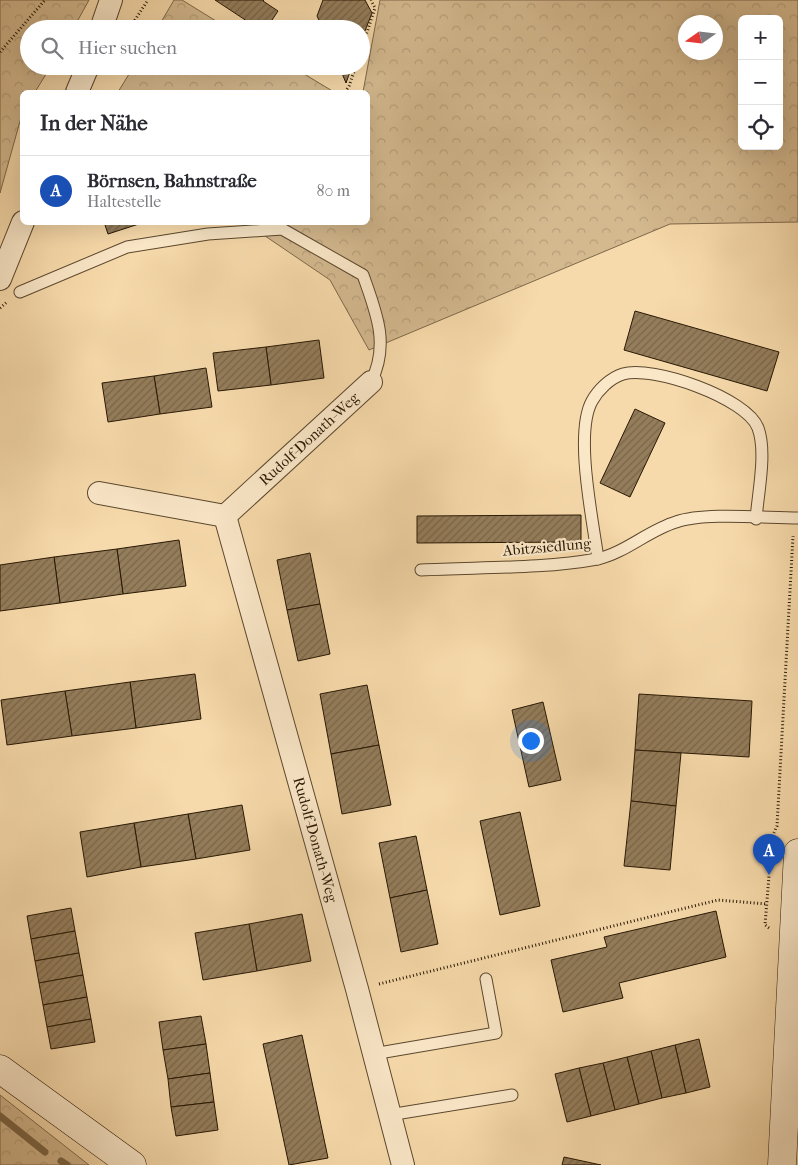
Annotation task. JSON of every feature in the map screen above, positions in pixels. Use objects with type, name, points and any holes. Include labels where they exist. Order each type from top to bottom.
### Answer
[{"type":"main road","points":[[782,1165],[798,853]]},
{"type":"main road","points":[[0,1069],[132,1165]]},
{"type":"street","points":[[104,20],[111,0]]},
{"type":"street","points":[[78,90],[84,75]]},
{"type":"street","points":[[0,279],[22,225]]},
{"type":"street","name":"Rudolf-Donath-Weg","points":[[371,382],[225,516],[403,1165]]},
{"type":"street","points":[[99,493],[225,516]]},
{"type":"lane","points":[[20,292],[127,247],[208,234],[282,229],[363,275],[380,326],[379,367],[371,382]]},
{"type":"lane","points":[[598,559],[584,454],[583,430],[591,402],[604,385],[623,374],[646,372],[665,376],[728,399],[747,411],[758,428],[761,456],[756,519]]},
{"type":"lane","name":"Abitzsiedlung","points":[[422,570],[564,563],[598,559],[658,529],[693,517],[798,518]]},
{"type":"lane","points":[[373,1054],[496,1033],[486,979]]},
{"type":"lane","points":[[390,1115],[512,1095]]},
{"type":"path","points":[[28,20],[45,0]]},
{"type":"path","points":[[135,20],[148,0]]},
{"type":"path","points":[[370,23],[375,8],[372,0]]},
{"type":"path","points":[[0,52],[20,29]]},
{"type":"path","points":[[346,90],[353,75]]},
{"type":"path","points":[[356,989],[718,900],[797,891]]},
{"type":"green space","points":[[0,0],[89,0],[78,20],[20,20],[20,75],[45,75],[36,90],[20,90],[20,121],[0,193]]},
{"type":"green space","points":[[174,0],[182,0],[214,20],[162,20]]},
{"type":"green space","points":[[380,0],[798,0],[798,222],[670,224],[369,350],[330,280],[249,225],[370,225],[370,90],[363,90],[366,75],[370,75],[370,54]]},
{"type":"green space","points":[[128,75],[306,75],[331,90],[119,90]]},
{"type":"green space","points":[[0,1095],[89,1165],[0,1165]]},
{"type":"building","points":[[215,0],[264,0],[278,11],[272,20],[245,20]]},
{"type":"building","points":[[323,0],[365,0],[372,13],[369,20],[319,20],[317,16]]},
{"type":"building","points":[[343,75],[349,75],[346,83]]},
{"type":"building","points":[[105,225],[136,225],[108,234]]},
{"type":"building","points":[[635,311],[779,352],[767,391],[624,350]]},
{"type":"building","points":[[319,340],[324,378],[271,385],[266,347]]},
{"type":"building","points":[[266,347],[271,385],[218,391],[213,353]]},
{"type":"building","points":[[206,368],[212,407],[160,414],[154,376]]},
{"type":"building","points":[[154,376],[160,414],[108,422],[102,383]]},
{"type":"building","points":[[635,409],[665,423],[630,497],[600,483]]},
{"type":"building","points":[[581,515],[581,542],[417,543],[417,516]]},
{"type":"building","points":[[179,540],[186,586],[123,594],[117,549]]},
{"type":"building","points":[[117,549],[123,594],[60,603],[54,557]]},
{"type":"building","points":[[310,553],[320,604],[287,610],[277,560]]},
{"type":"building","points":[[54,557],[60,603],[0,611],[0,565]]},
{"type":"building","points":[[320,604],[330,654],[298,661],[287,610]]},
{"type":"building","points":[[195,674],[201,719],[136,728],[130,682]]},
{"type":"building","points":[[130,682],[136,728],[72,736],[65,691]]},
{"type":"building","points":[[367,685],[379,745],[331,754],[320,694]]},
{"type":"building","points":[[65,691],[72,736],[7,745],[1,700]]},
{"type":"building","points":[[639,694],[752,701],[749,757],[635,750]]},
{"type":"building","points":[[543,702],[561,780],[529,787],[512,710]]},
{"type":"building","points":[[379,745],[391,805],[342,814],[331,754]]},
{"type":"building","points":[[635,750],[681,753],[676,806],[631,801]]},
{"type":"building","points":[[631,801],[676,806],[670,870],[624,866]]},
{"type":"building","points":[[242,805],[250,850],[196,859],[188,814]]},
{"type":"building","points":[[520,812],[540,906],[500,915],[480,821]]},
{"type":"building","points":[[188,814],[196,859],[141,867],[134,823]]},
{"type":"building","points":[[134,823],[141,867],[87,877],[80,832]]},
{"type":"building","points":[[416,836],[427,890],[390,898],[379,843]]},
{"type":"building","points":[[427,890],[438,944],[401,952],[390,898]]},
{"type":"building","points":[[71,908],[75,931],[31,939],[27,916]]},
{"type":"building","points":[[716,911],[726,957],[619,983],[623,998],[563,1012],[551,960],[607,947],[604,937]]},
{"type":"building","points":[[302,914],[311,961],[257,971],[249,924]]},
{"type":"building","points":[[249,924],[257,971],[203,980],[195,933]]},
{"type":"building","points":[[75,931],[79,953],[35,961],[31,939]]},
{"type":"building","points":[[79,953],[83,975],[39,983],[35,961]]},
{"type":"building","points":[[83,975],[87,997],[43,1005],[39,983]]},
{"type":"building","points":[[87,997],[91,1019],[47,1027],[43,1005]]},
{"type":"building","points":[[201,1016],[206,1044],[163,1050],[159,1022]]},
{"type":"building","points":[[91,1019],[95,1042],[51,1049],[47,1027]]},
{"type":"building","points":[[302,1035],[328,1158],[289,1165],[263,1044]]},
{"type":"building","points":[[699,1039],[710,1087],[686,1093],[675,1045]]},
{"type":"building","points":[[206,1044],[210,1073],[168,1079],[163,1050]]},
{"type":"building","points":[[675,1045],[686,1093],[662,1098],[651,1051]]},
{"type":"building","points":[[651,1051],[662,1098],[639,1104],[627,1057]]},
{"type":"building","points":[[627,1057],[639,1104],[615,1110],[603,1063]]},
{"type":"building","points":[[603,1063],[615,1110],[591,1116],[579,1068]]},
{"type":"building","points":[[579,1068],[591,1116],[567,1122],[555,1074]]},
{"type":"building","points":[[210,1073],[214,1102],[171,1107],[168,1079]]},
{"type":"building","points":[[214,1102],[218,1130],[176,1136],[171,1107]]},
{"type":"building","points":[[564,1157],[601,1165],[562,1165]]},
{"type":"waterway","points":[[0,1116],[45,1152]]},
{"type":"waterway","points":[[61,1161],[67,1165]]},
{"type":"place","name":"Börnsen, Bahnstraße","points":[[769,875]]}]
